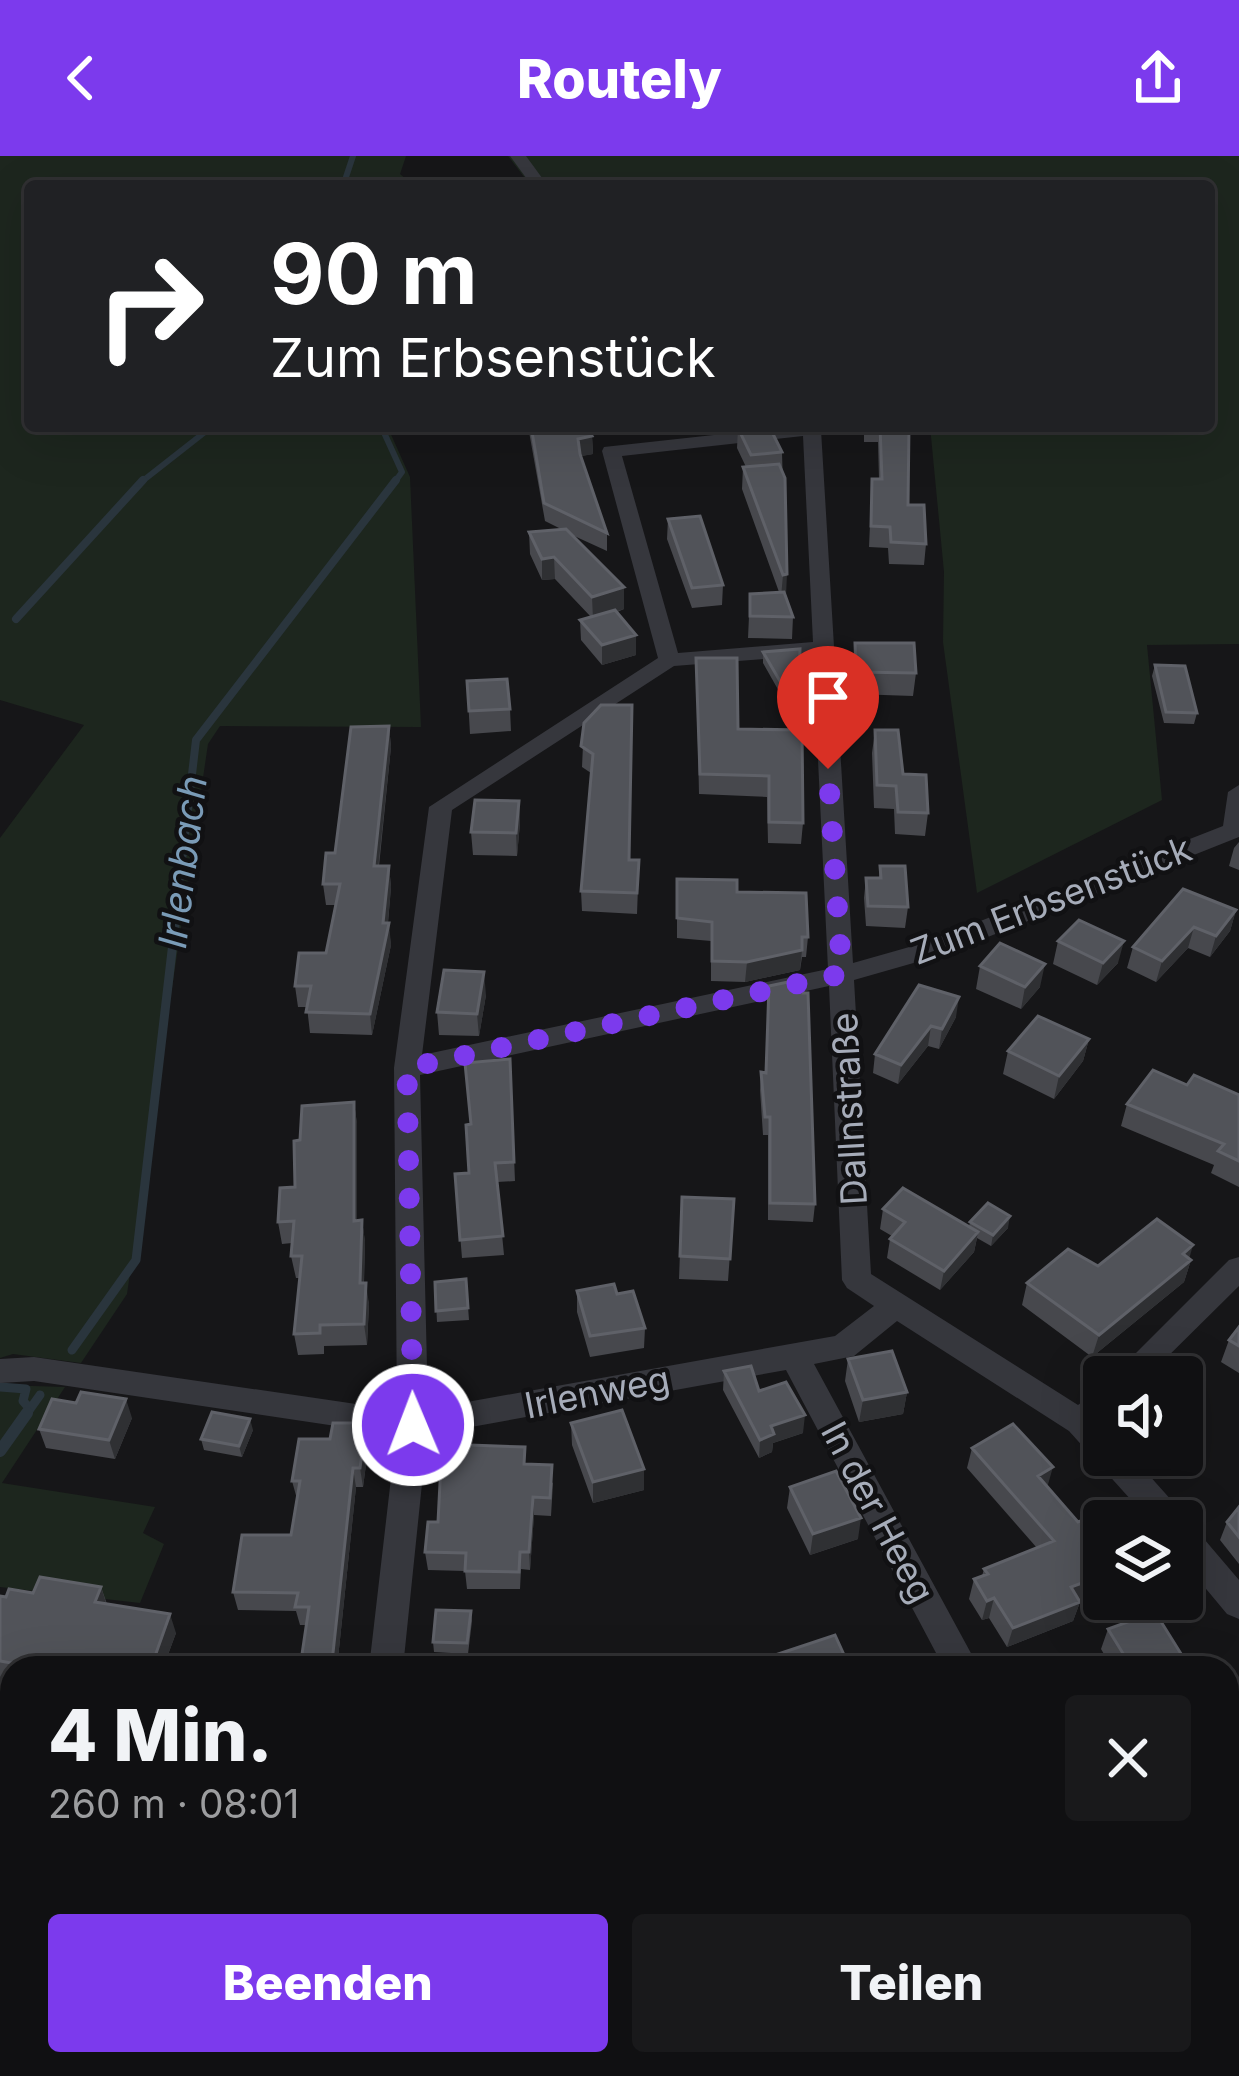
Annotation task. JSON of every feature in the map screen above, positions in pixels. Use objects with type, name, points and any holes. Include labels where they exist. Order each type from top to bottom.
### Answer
[{"type":"street","points":[[670,660],[610,452],[776,432]]},
{"type":"street","name":"Dallnstraße","points":[[809,432],[856,1280],[1083,1425]]},
{"type":"street","points":[[387,1656],[413,1425],[407,1068],[441,807],[670,660],[821,648]]},
{"type":"street","name":"Zum Erbsenstück","points":[[407,1068],[842,974],[936,948],[1234,830],[1239,792]]},
{"type":"street","points":[[1148,1356],[1239,1268]]},
{"type":"street","name":"Irlenweg","points":[[0,1371],[34,1370],[413,1425],[843,1347],[895,1306]]},
{"type":"street","name":"In der Heeg","points":[[794,1356],[956,1656]]},
{"type":"street","points":[[1080,1422],[1083,1419]]},
{"type":"street","points":[[1130,1476],[1151,1500]]},
{"type":"street","points":[[1203,1561],[1239,1604]]},
{"type":"shaded area","points":[[0,156],[406,156],[400,174],[407,180],[24,180],[24,432],[390,432],[410,477],[421,727],[220,726],[208,744],[127,1294],[81,1363],[13,1354],[0,1358],[0,838],[84,725],[0,700]]},
{"type":"shaded area","points":[[508,156],[1239,156],[1239,644],[1147,645],[1162,800],[977,893],[943,642],[944,572],[931,432],[1215,432],[1215,180],[526,180]]},
{"type":"shaded area","points":[[0,1385],[65,1387],[2,1483],[155,1507],[143,1533],[164,1544],[140,1603],[0,1587]]},
{"type":"building","points":[[532,432],[590,432],[592,436],[578,439],[580,454],[607,533],[544,503]]},
{"type":"building","points":[[740,432],[772,432],[782,452],[751,455]]},
{"type":"building","points":[[880,432],[909,432],[908,505],[924,505],[926,544],[891,542],[890,527],[871,526],[872,479],[882,479]]},
{"type":"building","points":[[779,464],[785,478],[787,574],[783,575],[743,467]]},
{"type":"building","points":[[700,516],[723,585],[692,588],[668,519]]},
{"type":"building","points":[[566,529],[624,587],[592,597],[554,557],[542,559],[529,532]]},
{"type":"building","points":[[784,592],[793,617],[750,616],[750,594]]},
{"type":"building","points":[[615,610],[636,635],[602,645],[580,620]]},
{"type":"building","points":[[855,643],[914,643],[916,673],[856,672]]},
{"type":"building","points":[[800,649],[798,712],[763,652]]},
{"type":"building","points":[[696,658],[737,658],[738,729],[802,730],[803,823],[769,822],[769,776],[700,774]]},
{"type":"building","points":[[1155,665],[1185,666],[1197,713],[1166,712]]},
{"type":"building","points":[[507,679],[510,709],[469,711],[467,681]]},
{"type":"building","points":[[601,705],[632,705],[629,860],[639,860],[637,893],[581,891],[593,754],[581,746],[584,723]]},
{"type":"building","points":[[389,726],[374,866],[389,866],[383,923],[389,923],[370,1014],[306,1012],[311,986],[295,986],[299,953],[326,953],[340,884],[323,884],[326,853],[335,853],[351,727]]},
{"type":"building","points":[[875,730],[898,730],[903,774],[926,775],[928,813],[898,812],[896,786],[877,785]]},
{"type":"building","points":[[475,800],[519,801],[516,833],[471,832]]},
{"type":"building","points":[[880,866],[905,866],[908,907],[868,906],[866,878],[881,878]]},
{"type":"building","points":[[677,879],[737,880],[737,892],[806,893],[808,937],[802,937],[802,950],[747,962],[712,961],[712,922],[677,918]]},
{"type":"building","points":[[1183,889],[1236,910],[1216,936],[1194,927],[1162,961],[1133,947]]},
{"type":"building","points":[[1079,920],[1124,941],[1103,963],[1058,941]]},
{"type":"building","points":[[1000,943],[1045,964],[1025,987],[980,966]]},
{"type":"building","points":[[444,970],[484,972],[477,1014],[437,1012]]},
{"type":"building","points":[[802,979],[803,993],[808,993],[815,1204],[770,1203],[770,1117],[765,1117],[761,1072],[766,1073],[769,986]]},
{"type":"building","points":[[919,985],[959,997],[942,1029],[931,1026],[901,1065],[875,1054]]},
{"type":"building","points":[[1038,1016],[1089,1039],[1059,1076],[1008,1051]]},
{"type":"building","points":[[510,1059],[514,1162],[495,1163],[503,1236],[460,1240],[455,1174],[469,1173],[466,1125],[471,1124],[465,1063]]},
{"type":"building","points":[[1153,1070],[1187,1085],[1194,1075],[1239,1095],[1239,1161],[1218,1151],[1224,1144],[1127,1104]]},
{"type":"building","points":[[354,1102],[354,1221],[362,1220],[364,1324],[320,1325],[320,1333],[294,1334],[302,1256],[291,1256],[294,1221],[278,1222],[280,1188],[295,1187],[294,1141],[300,1140],[302,1106]]},
{"type":"building","points":[[903,1188],[978,1232],[944,1271],[890,1239],[905,1222],[883,1209]]},
{"type":"building","points":[[682,1197],[734,1199],[730,1259],[680,1256]]},
{"type":"building","points":[[988,1203],[1010,1216],[993,1235],[970,1222]]},
{"type":"building","points":[[1157,1219],[1193,1245],[1183,1254],[1191,1260],[1099,1335],[1027,1283],[1068,1249],[1098,1266]]},
{"type":"building","points":[[466,1279],[468,1308],[436,1311],[435,1282]]},
{"type":"building","points":[[614,1284],[617,1294],[633,1291],[645,1328],[590,1336],[577,1291]]},
{"type":"building","points":[[1239,1327],[1239,1346],[1229,1340]]},
{"type":"building","points":[[892,1351],[907,1392],[863,1400],[848,1359]]},
{"type":"building","points":[[751,1366],[759,1391],[786,1382],[805,1415],[771,1426],[774,1434],[760,1440],[724,1371]]},
{"type":"building","points":[[81,1392],[126,1399],[109,1440],[39,1429],[52,1399],[76,1403]]},
{"type":"building","points":[[622,1410],[644,1469],[593,1482],[571,1423]]},
{"type":"building","points":[[212,1412],[250,1419],[239,1446],[201,1439]]},
{"type":"building","points":[[333,1423],[366,1423],[360,1468],[353,1468],[333,1656],[302,1656],[309,1607],[295,1607],[298,1593],[233,1592],[242,1535],[291,1535],[300,1481],[292,1481],[299,1439],[330,1439]]},
{"type":"building","points":[[1013,1424],[1053,1467],[1038,1476],[1078,1522],[1083,1520],[1083,1583],[1071,1587],[1080,1602],[1013,1628],[994,1598],[987,1601],[974,1579],[988,1574],[984,1569],[1054,1541],[972,1448]]},
{"type":"building","points":[[442,1444],[525,1447],[524,1464],[552,1465],[550,1498],[533,1497],[529,1552],[520,1552],[519,1572],[465,1571],[466,1553],[425,1552],[428,1522],[438,1522]]},
{"type":"building","points":[[836,1471],[861,1518],[813,1534],[790,1487]]},
{"type":"building","points":[[1239,1507],[1239,1537],[1227,1522]]},
{"type":"building","points":[[40,1577],[101,1587],[95,1602],[170,1614],[155,1656],[0,1656],[0,1596],[6,1597],[9,1589],[33,1593]]},
{"type":"building","points":[[436,1610],[471,1611],[467,1643],[433,1642]]},
{"type":"building","points":[[1133,1620],[1160,1620],[1182,1656],[1125,1656],[1108,1629]]},
{"type":"building","points":[[835,1635],[845,1656],[772,1656]]},
{"type":"waterway","name":"Irlenbach","points":[[345,180],[353,156]]},
{"type":"waterway","points":[[141,482],[205,432]]},
{"type":"waterway","name":"Irlenbach","points":[[384,432],[402,472],[394,483]]},
{"type":"waterway","name":"Irlenbach","points":[[178,894],[196,740],[396,480]]},
{"type":"waterway","points":[[16,619],[141,482]]},
{"type":"waterway","name":"Irlenbach","points":[[72,1350],[136,1260],[179,891]]},
{"type":"waterway","points":[[0,1387],[26,1389],[23,1401],[30,1409]]},
{"type":"waterway","name":"Irlenbach","points":[[30,1409],[40,1395]]},
{"type":"waterway","name":"Irlenbach","points":[[25,1416],[30,1409]]},
{"type":"waterway","name":"Irlenbach","points":[[0,1451],[27,1413]]},
{"type":"route","points":[[413,1425],[407,1068],[842,974],[828,769]]}]
